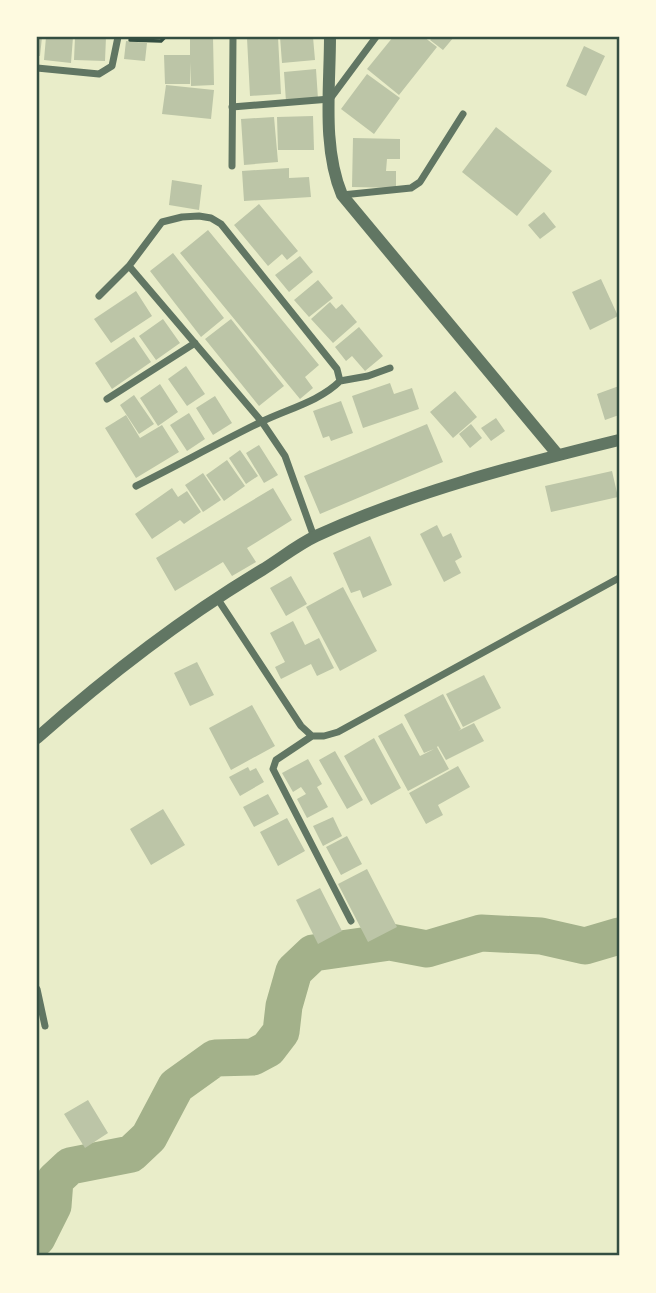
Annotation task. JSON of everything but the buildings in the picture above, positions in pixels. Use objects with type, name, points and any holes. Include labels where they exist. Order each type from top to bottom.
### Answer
[{"type":"street","points":[[37,68],[99,75],[112,66],[118,37]]},
{"type":"street","points":[[232,166],[233,37]]},
{"type":"street","points":[[330,37],[332,162],[333,174],[342,195],[558,455]]},
{"type":"street","points":[[232,107],[330,99],[376,37]]},
{"type":"street","points":[[342,195],[411,188],[420,183],[463,114]]},
{"type":"street","points":[[99,296],[129,266],[162,222],[182,217],[211,218],[221,223],[337,369],[340,381]]},
{"type":"street","points":[[129,266],[262,422],[285,456],[314,537]]},
{"type":"street","points":[[107,398],[195,343]]},
{"type":"street","points":[[136,486],[321,395],[340,381],[368,376],[390,368]]},
{"type":"street","points":[[37,738],[157,639],[216,597],[314,537],[435,491],[619,440]]},
{"type":"street","points":[[351,921],[274,769],[276,760],[312,736],[338,732],[619,578]]},
{"type":"street","points":[[216,597],[301,726],[312,736]]},
{"type":"street","points":[[37,989],[45,1027]]},
{"type":"path","points":[[131,40],[161,41],[165,37]]},
{"type":"waterway","points":[[37,1238],[53,1206],[55,1180],[70,1166],[131,1154],[149,1137],[176,1086],[215,1058],[253,1057],[268,1049],[281,1032],[284,1006],[294,971],[313,953],[390,942],[427,949],[481,933],[541,936],[585,946],[619,936]]}]
